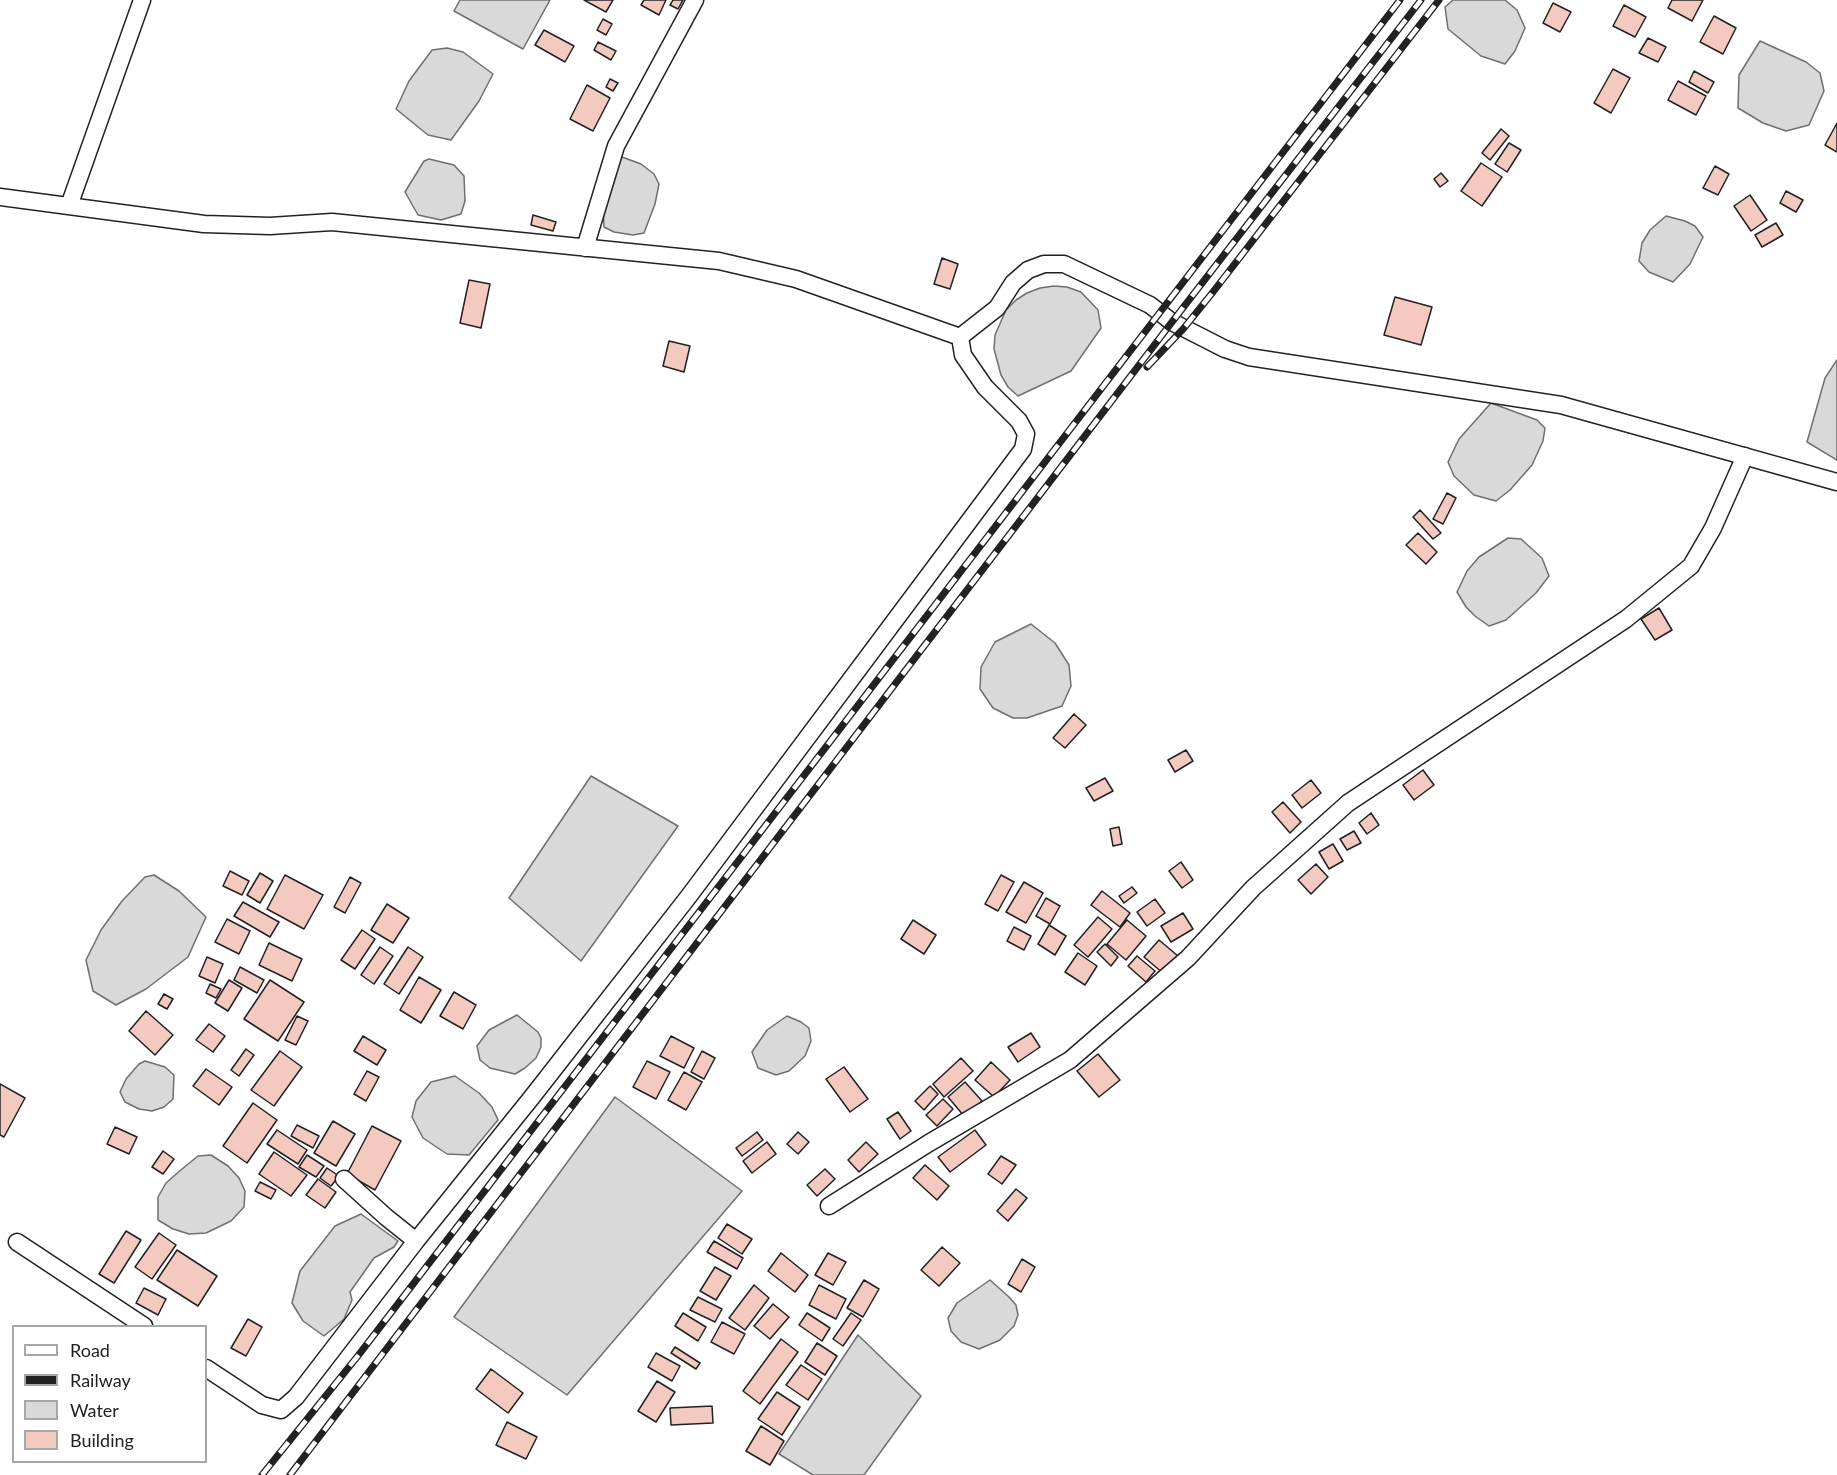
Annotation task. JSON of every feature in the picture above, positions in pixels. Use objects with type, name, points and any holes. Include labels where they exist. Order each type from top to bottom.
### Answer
[{"type":"street","points":[[69,206],[142,0]]},
{"type":"street","points":[[585,248],[616,146],[695,0]]},
{"type":"street","points":[[0,197],[204,224],[270,226],[332,222],[719,261],[796,279],[960,337]]},
{"type":"street","points":[[960,337],[997,308],[1013,284],[1028,270],[1044,264],[1064,264],[1150,305],[1172,322],[1225,349],[1250,357],[1560,405],[1837,482]]},
{"type":"street","points":[[207,1369],[262,1405],[281,1410],[296,1397],[416,1241],[689,896],[1023,449],[1026,434],[1019,421],[985,387],[963,355],[960,337]]},
{"type":"street","points":[[829,1206],[929,1143],[1070,1060],[1188,958],[1252,888],[1348,803],[1626,619],[1691,566],[1713,528],[1745,456]]},
{"type":"street","points":[[344,1179],[416,1241]]},
{"type":"street","points":[[17,1242],[142,1325]]},
{"type":"water","points":[[460,0],[550,0],[523,49],[454,11]]},
{"type":"water","points":[[1453,0],[1505,0],[1517,10],[1525,28],[1515,51],[1505,64],[1481,56],[1448,29],[1445,7]]},
{"type":"water","points":[[1760,41],[1806,62],[1820,73],[1824,91],[1809,125],[1786,131],[1763,123],[1738,108],[1739,75]]},
{"type":"water","points":[[447,48],[463,52],[493,74],[479,101],[451,140],[428,135],[396,109],[409,81],[432,50]]},
{"type":"water","points":[[622,157],[641,164],[654,174],[659,184],[655,204],[644,233],[633,235],[614,232],[604,227],[603,204],[607,179]]},
{"type":"water","points":[[429,159],[454,165],[464,176],[465,201],[461,214],[441,220],[418,215],[405,192],[424,161]]},
{"type":"water","points":[[1666,216],[1695,226],[1703,237],[1690,264],[1673,282],[1649,272],[1639,261],[1642,243],[1650,230]]},
{"type":"water","points":[[1067,287],[1081,292],[1098,310],[1101,328],[1071,371],[1018,396],[1008,387],[1001,375],[994,349],[995,335],[1006,310],[1016,300],[1040,288]]},
{"type":"water","points":[[1837,360],[1837,460],[1807,442],[1825,378]]},
{"type":"water","points":[[1491,403],[1537,420],[1545,428],[1543,441],[1532,465],[1510,490],[1496,501],[1474,495],[1454,476],[1448,462],[1459,439]]},
{"type":"water","points":[[1508,538],[1521,539],[1542,558],[1549,576],[1536,593],[1506,620],[1489,626],[1466,607],[1457,592],[1467,571],[1479,557]]},
{"type":"water","points":[[1031,624],[1055,643],[1069,665],[1071,686],[1062,706],[1027,718],[1013,718],[993,708],[980,689],[981,667],[995,642]]},
{"type":"water","points":[[591,776],[678,826],[581,961],[509,898]]},
{"type":"water","points":[[154,875],[179,891],[206,917],[188,957],[146,989],[116,1005],[93,991],[86,960],[101,930],[122,901],[145,877]]},
{"type":"water","points":[[517,1015],[538,1032],[541,1038],[541,1047],[536,1058],[515,1074],[490,1068],[480,1060],[477,1046],[489,1030]]},
{"type":"water","points":[[787,1016],[809,1028],[811,1041],[805,1056],[789,1071],[776,1075],[758,1068],[752,1052],[767,1030]]},
{"type":"water","points":[[145,1061],[165,1067],[174,1075],[173,1099],[164,1107],[152,1111],[139,1109],[125,1102],[120,1092],[126,1079],[139,1064]]},
{"type":"water","points":[[455,1076],[479,1093],[492,1107],[498,1120],[469,1155],[447,1154],[423,1138],[412,1117],[416,1101],[431,1082]]},
{"type":"water","points":[[615,1097],[742,1191],[567,1395],[454,1317]]},
{"type":"water","points":[[211,1155],[228,1166],[239,1178],[245,1191],[244,1207],[231,1221],[206,1233],[189,1234],[173,1229],[158,1220],[158,1197],[166,1183],[198,1156]]},
{"type":"water","points":[[361,1214],[398,1241],[394,1247],[374,1258],[350,1292],[352,1300],[344,1319],[324,1336],[303,1321],[292,1303],[300,1271],[335,1226]]},
{"type":"water","points":[[990,1280],[1016,1305],[1018,1315],[1014,1326],[1000,1340],[979,1349],[961,1342],[951,1331],[948,1318],[957,1303]]},
{"type":"water","points":[[858,1335],[921,1396],[864,1475],[813,1475],[779,1454]]},
{"type":"building","points":[[584,0],[613,0],[606,12]]},
{"type":"building","points":[[644,0],[666,0],[659,15],[641,5]]},
{"type":"building","points":[[673,0],[683,0],[678,9],[670,5]]},
{"type":"building","points":[[1672,0],[1703,0],[1692,21],[1668,8]]},
{"type":"building","points":[[1553,3],[1571,12],[1560,32],[1543,23]]},
{"type":"building","points":[[1624,5],[1646,17],[1635,37],[1613,26]]},
{"type":"building","points":[[1714,16],[1736,28],[1723,54],[1700,42]]},
{"type":"building","points":[[603,19],[612,24],[606,35],[597,30]]},
{"type":"building","points":[[544,30],[574,46],[565,62],[535,45]]},
{"type":"building","points":[[1648,38],[1666,47],[1658,62],[1639,53]]},
{"type":"building","points":[[598,42],[616,51],[611,60],[594,50]]},
{"type":"building","points":[[1613,69],[1630,78],[1611,113],[1594,103]]},
{"type":"building","points":[[1694,71],[1714,82],[1708,93],[1689,82]]},
{"type":"building","points":[[610,79],[618,83],[613,91],[606,87]]},
{"type":"building","points":[[1678,81],[1706,96],[1696,115],[1668,100]]},
{"type":"building","points":[[587,85],[610,98],[593,131],[570,119]]},
{"type":"building","points":[[1837,123],[1837,152],[1825,145]]},
{"type":"building","points":[[1501,129],[1509,136],[1490,160],[1482,153]]},
{"type":"building","points":[[1509,143],[1521,150],[1507,172],[1495,164]]},
{"type":"building","points":[[1481,163],[1502,177],[1482,206],[1461,191]]},
{"type":"building","points":[[1715,166],[1729,174],[1718,195],[1703,188]]},
{"type":"building","points":[[1441,173],[1448,181],[1440,187],[1434,179]]},
{"type":"building","points":[[1786,191],[1803,200],[1796,212],[1780,203]]},
{"type":"building","points":[[1750,195],[1767,220],[1751,231],[1734,206]]},
{"type":"building","points":[[533,215],[556,222],[553,231],[531,225]]},
{"type":"building","points":[[1776,223],[1783,235],[1762,247],[1755,235]]},
{"type":"building","points":[[942,258],[958,264],[950,289],[934,284]]},
{"type":"building","points":[[469,280],[490,284],[481,328],[460,323]]},
{"type":"building","points":[[1395,297],[1432,307],[1421,345],[1384,335]]},
{"type":"building","points":[[669,341],[690,346],[684,372],[663,366]]},
{"type":"building","points":[[1447,493],[1456,498],[1443,524],[1433,519]]},
{"type":"building","points":[[1420,510],[1441,533],[1433,539],[1413,517]]},
{"type":"building","points":[[1418,533],[1437,552],[1426,564],[1406,545]]},
{"type":"building","points":[[1659,608],[1672,630],[1655,640],[1641,619]]},
{"type":"building","points":[[1074,714],[1086,725],[1065,748],[1053,738]]},
{"type":"building","points":[[1186,750],[1193,761],[1175,772],[1168,760]]},
{"type":"building","points":[[1423,770],[1434,785],[1414,800],[1403,785]]},
{"type":"building","points":[[1105,778],[1113,791],[1094,801],[1086,788]]},
{"type":"building","points":[[1311,780],[1321,793],[1302,808],[1292,795]]},
{"type":"building","points":[[1283,802],[1301,822],[1290,833],[1272,812]]},
{"type":"building","points":[[1371,813],[1379,825],[1367,834],[1359,823]]},
{"type":"building","points":[[1119,827],[1122,844],[1113,846],[1110,829]]},
{"type":"building","points":[[1354,831],[1361,843],[1347,850],[1340,839]]},
{"type":"building","points":[[1333,844],[1343,861],[1329,869],[1319,852]]},
{"type":"building","points":[[1181,862],[1193,880],[1182,888],[1169,871]]},
{"type":"building","points":[[1316,864],[1328,877],[1311,894],[1298,880]]},
{"type":"building","points":[[230,871],[249,881],[242,895],[223,886]]},
{"type":"building","points":[[260,873],[273,881],[260,903],[247,895]]},
{"type":"building","points":[[285,875],[323,895],[304,929],[267,909]]},
{"type":"building","points":[[1001,875],[1014,882],[998,911],[985,904]]},
{"type":"building","points":[[350,877],[361,883],[345,913],[334,907]]},
{"type":"building","points":[[1024,882],[1043,893],[1026,923],[1006,912]]},
{"type":"building","points":[[1132,887],[1137,893],[1124,903],[1119,896]]},
{"type":"building","points":[[1102,891],[1130,913],[1120,927],[1091,905]]},
{"type":"building","points":[[1046,898],[1060,906],[1050,924],[1036,916]]},
{"type":"building","points":[[1155,899],[1165,913],[1147,926],[1137,912]]},
{"type":"building","points":[[243,902],[279,922],[270,937],[234,916]]},
{"type":"building","points":[[387,904],[409,918],[393,943],[371,930]]},
{"type":"building","points":[[1183,913],[1193,929],[1171,942],[1161,926]]},
{"type":"building","points":[[1098,917],[1112,929],[1088,957],[1074,945]]},
{"type":"building","points":[[227,919],[250,931],[239,954],[215,942]]},
{"type":"building","points":[[913,920],[936,935],[924,954],[901,939]]},
{"type":"building","points":[[1127,920],[1146,936],[1126,960],[1107,944]]},
{"type":"building","points":[[1049,925],[1066,936],[1055,955],[1038,944]]},
{"type":"building","points":[[1014,927],[1031,936],[1024,950],[1007,941]]},
{"type":"building","points":[[362,930],[375,939],[355,969],[341,960]]},
{"type":"building","points":[[1159,940],[1178,956],[1164,974],[1144,957]]},
{"type":"building","points":[[269,943],[302,959],[292,981],[259,965]]},
{"type":"building","points":[[1105,944],[1118,957],[1111,966],[1097,952]]},
{"type":"building","points":[[380,947],[393,956],[374,984],[361,975]]},
{"type":"building","points":[[408,947],[423,957],[399,994],[384,984]]},
{"type":"building","points":[[1078,953],[1097,966],[1085,985],[1065,972]]},
{"type":"building","points":[[1137,956],[1155,971],[1146,982],[1128,966]]},
{"type":"building","points":[[207,957],[223,964],[215,983],[199,976]]},
{"type":"building","points":[[240,967],[264,980],[257,993],[234,980]]},
{"type":"building","points":[[419,977],[441,990],[421,1023],[400,1010]]},
{"type":"building","points":[[229,980],[242,988],[228,1011],[215,1003]]},
{"type":"building","points":[[270,980],[304,1002],[278,1041],[244,1019]]},
{"type":"building","points":[[210,984],[221,989],[216,998],[206,993]]},
{"type":"building","points":[[454,992],[476,1005],[463,1029],[440,1016]]},
{"type":"building","points":[[164,994],[173,999],[167,1009],[158,1004]]},
{"type":"building","points":[[146,1011],[173,1035],[155,1055],[129,1031]]},
{"type":"building","points":[[297,1016],[308,1021],[296,1045],[285,1040]]},
{"type":"building","points":[[209,1024],[225,1036],[213,1052],[196,1040]]},
{"type":"building","points":[[1031,1033],[1040,1047],[1018,1062],[1008,1047]]},
{"type":"building","points":[[363,1036],[386,1050],[377,1065],[354,1051]]},
{"type":"building","points":[[671,1036],[694,1048],[684,1068],[660,1056]]},
{"type":"building","points":[[246,1049],[254,1055],[239,1076],[231,1070]]},
{"type":"building","points":[[280,1051],[302,1067],[274,1106],[251,1090]]},
{"type":"building","points":[[702,1051],[715,1058],[704,1079],[691,1072]]},
{"type":"building","points":[[1098,1054],[1120,1080],[1099,1097],[1077,1071]]},
{"type":"building","points":[[961,1058],[973,1071],[944,1097],[933,1084]]},
{"type":"building","points":[[647,1061],[670,1072],[656,1099],[633,1087]]},
{"type":"building","points":[[991,1062],[1010,1080],[994,1097],[975,1080]]},
{"type":"building","points":[[844,1067],[868,1099],[850,1112],[826,1079]]},
{"type":"building","points":[[206,1069],[232,1087],[219,1105],[193,1086]]},
{"type":"building","points":[[367,1071],[379,1077],[366,1101],[354,1094]]},
{"type":"building","points":[[684,1072],[702,1082],[686,1110],[668,1100]]},
{"type":"building","points":[[965,1082],[982,1101],[964,1116],[948,1097]]},
{"type":"building","points":[[0,1084],[25,1098],[4,1137],[0,1135]]},
{"type":"building","points":[[930,1086],[938,1094],[924,1110],[915,1101]]},
{"type":"building","points":[[943,1099],[953,1109],[937,1126],[926,1115]]},
{"type":"building","points":[[253,1103],[277,1120],[247,1163],[223,1146]]},
{"type":"building","points":[[898,1112],[911,1131],[900,1139],[887,1119]]},
{"type":"building","points":[[333,1121],[355,1134],[336,1166],[314,1153]]},
{"type":"building","points":[[297,1125],[319,1136],[313,1148],[291,1136]]},
{"type":"building","points":[[372,1126],[401,1141],[375,1190],[347,1174]]},
{"type":"building","points":[[115,1127],[137,1137],[129,1154],[107,1144]]},
{"type":"building","points":[[277,1130],[307,1150],[298,1164],[267,1144]]},
{"type":"building","points":[[975,1130],[986,1145],[950,1172],[938,1157]]},
{"type":"building","points":[[757,1132],[763,1140],[742,1156],[736,1148]]},
{"type":"building","points":[[798,1132],[809,1142],[798,1154],[787,1144]]},
{"type":"building","points":[[767,1142],[776,1154],[752,1173],[743,1161]]},
{"type":"building","points":[[866,1142],[878,1154],[859,1172],[848,1160]]},
{"type":"building","points":[[163,1151],[174,1159],[163,1174],[152,1167]]},
{"type":"building","points":[[274,1152],[307,1175],[291,1196],[259,1174]]},
{"type":"building","points":[[307,1155],[324,1166],[316,1177],[299,1167]]},
{"type":"building","points":[[1001,1156],[1016,1165],[1002,1184],[988,1174]]},
{"type":"building","points":[[925,1165],[949,1186],[937,1200],[913,1178]]},
{"type":"building","points":[[327,1168],[339,1176],[331,1186],[320,1178]]},
{"type":"building","points":[[825,1169],[835,1179],[817,1196],[807,1185]]},
{"type":"building","points":[[318,1179],[336,1192],[325,1208],[306,1195]]},
{"type":"building","points":[[260,1182],[276,1190],[271,1199],[255,1191]]},
{"type":"building","points":[[1016,1189],[1027,1198],[1008,1221],[997,1211]]},
{"type":"building","points":[[727,1224],[752,1239],[742,1254],[718,1238]]},
{"type":"building","points":[[126,1231],[141,1240],[114,1283],[99,1274]]},
{"type":"building","points":[[159,1233],[176,1245],[152,1279],[135,1267]]},
{"type":"building","points":[[714,1241],[743,1258],[737,1269],[707,1252]]},
{"type":"building","points":[[942,1247],[960,1263],[939,1286],[921,1270]]},
{"type":"building","points":[[177,1250],[217,1276],[198,1306],[157,1280]]},
{"type":"building","points":[[781,1253],[808,1275],[795,1292],[768,1271]]},
{"type":"building","points":[[828,1253],[846,1262],[833,1285],[815,1275]]},
{"type":"building","points":[[1022,1259],[1035,1267],[1021,1292],[1008,1284]]},
{"type":"building","points":[[715,1267],[731,1276],[716,1300],[700,1291]]},
{"type":"building","points":[[864,1280],[879,1289],[863,1317],[847,1308]]},
{"type":"building","points":[[754,1285],[769,1298],[745,1330],[729,1318]]},
{"type":"building","points":[[819,1285],[846,1299],[836,1319],[809,1305]]},
{"type":"building","points":[[144,1288],[166,1299],[158,1315],[136,1303]]},
{"type":"building","points":[[698,1297],[722,1309],[715,1322],[690,1310]]},
{"type":"building","points":[[773,1304],[789,1317],[770,1339],[754,1326]]},
{"type":"building","points":[[683,1313],[706,1327],[698,1341],[675,1326]]},
{"type":"building","points":[[807,1313],[830,1328],[822,1341],[799,1325]]},
{"type":"building","points":[[851,1313],[861,1320],[843,1346],[833,1339]]},
{"type":"building","points":[[248,1319],[262,1327],[246,1356],[231,1348]]},
{"type":"building","points":[[722,1322],[745,1334],[734,1354],[711,1342]]},
{"type":"building","points":[[781,1339],[798,1352],[760,1404],[743,1391]]},
{"type":"building","points":[[817,1343],[837,1356],[825,1375],[805,1362]]},
{"type":"building","points":[[675,1347],[700,1363],[696,1369],[671,1353]]},
{"type":"building","points":[[656,1353],[680,1366],[672,1381],[648,1367]]},
{"type":"building","points":[[801,1365],[822,1379],[808,1400],[786,1385]]},
{"type":"building","points":[[491,1369],[523,1393],[508,1413],[476,1389]]},
{"type":"building","points":[[657,1381],[675,1392],[656,1422],[638,1411]]},
{"type":"building","points":[[777,1392],[800,1407],[782,1435],[758,1419]]},
{"type":"building","points":[[712,1406],[713,1423],[671,1425],[670,1408]]},
{"type":"building","points":[[507,1422],[537,1437],[526,1459],[496,1445]]},
{"type":"building","points":[[761,1426],[784,1441],[770,1465],[746,1451]]},
{"type":"railway","points":[[262,1475],[357,1357],[1400,0]]},
{"type":"railway","points":[[290,1475],[1421,0]]},
{"type":"railway","points":[[1147,367],[1184,328],[1213,292],[1439,0]]}]
